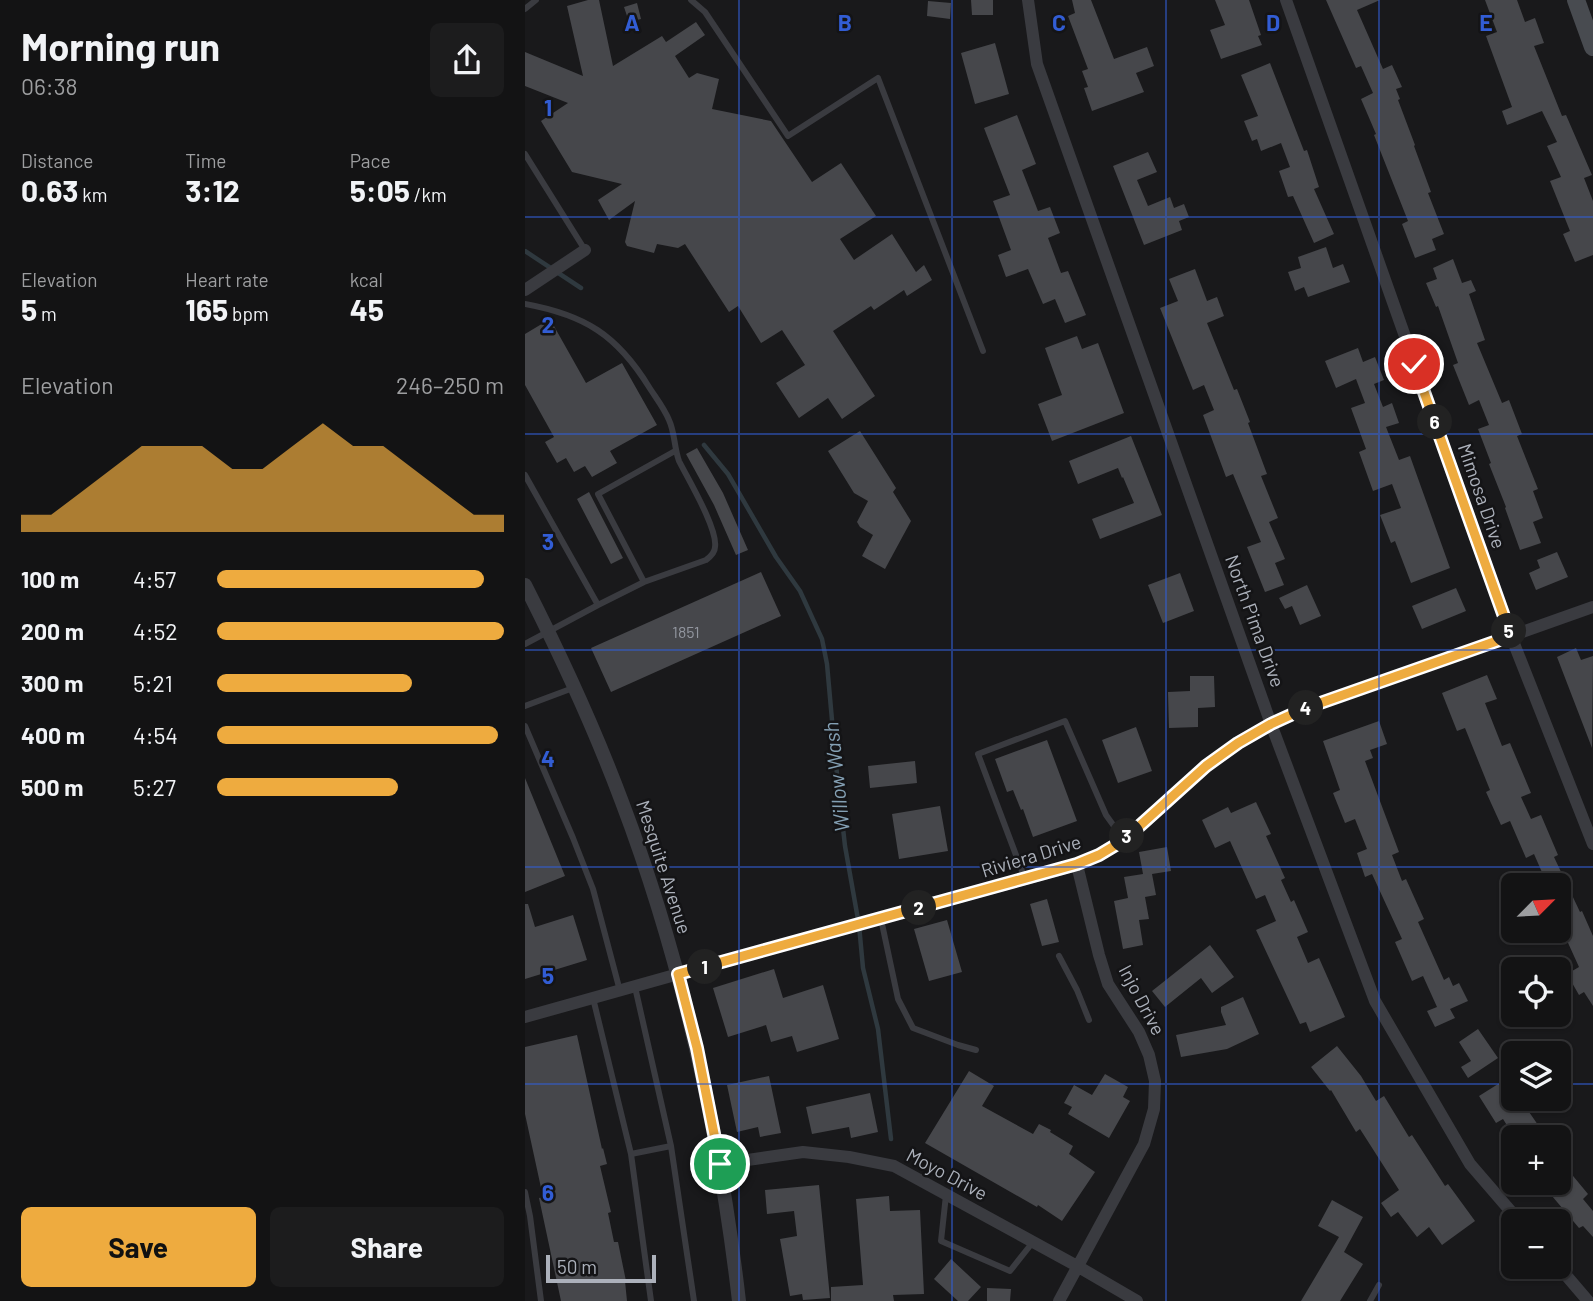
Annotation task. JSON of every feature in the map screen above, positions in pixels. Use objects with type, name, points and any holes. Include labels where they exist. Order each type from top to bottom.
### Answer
[{"type":"main road","points":[[1576,0],[1593,47]]},
{"type":"street","name":"North Pima Drive","points":[[1028,0],[1037,64],[1271,724],[1375,1001],[1470,1164],[1509,1209]]},
{"type":"street","name":"Mimosa Drive","points":[[1286,0],[1511,636],[1593,844]]},
{"type":"street","points":[[525,290],[585,250]]},
{"type":"street","name":"Mesquite Avenue","points":[[525,584],[575,687],[627,814],[678,974],[697,1048],[720,1164],[739,1301]]},
{"type":"street","name":"Riviera Drive","points":[[525,1017],[1077,864],[1124,840],[1206,766],[1271,724],[1306,708],[1593,607]]},
{"type":"street","name":"Injo Drive","points":[[1059,1301],[1144,1144],[1154,1109],[1155,1081],[1149,1055],[1139,1032],[1108,984],[1077,864]]},
{"type":"street","name":"Moyo Drive","points":[[720,1164],[803,1152],[894,1166],[1137,1301]]},
{"type":"street","points":[[1569,1279],[1588,1301]]},
{"type":"lane","points":[[525,9],[537,0]]},
{"type":"lane","points":[[691,0],[705,12],[788,136],[879,78],[983,351]]},
{"type":"lane","points":[[525,154],[585,250]]},
{"type":"lane","points":[[525,303],[571,315],[597,328],[624,351],[668,418],[675,437],[675,451],[711,524],[715,547],[706,560],[644,582],[525,644]]},
{"type":"lane","points":[[644,582],[598,495],[675,451]]},
{"type":"lane","points":[[525,475],[598,605]]},
{"type":"lane","points":[[525,706],[575,687]]},
{"type":"lane","points":[[1025,879],[978,754],[1065,721],[1106,815],[1124,840]]},
{"type":"lane","points":[[525,726],[593,889],[620,991]]},
{"type":"lane","points":[[881,919],[898,999],[913,1028],[977,1050]]},
{"type":"lane","points":[[1059,956],[1089,1020]]},
{"type":"lane","points":[[635,987],[671,1146],[694,1301]]},
{"type":"lane","points":[[593,998],[631,1154],[650,1301]]},
{"type":"lane","points":[[631,1154],[671,1146]]},
{"type":"lane","points":[[525,1192],[541,1301]]},
{"type":"lane","points":[[946,1195],[941,1241],[1010,1271],[1033,1242]]},
{"type":"lane","points":[[1370,1301],[1378,1284]]},
{"type":"building","points":[[599,0],[613,66],[662,36],[666,42],[696,22],[705,35],[675,56],[689,78],[697,73],[719,79],[712,109],[771,121],[812,182],[841,163],[876,216],[840,239],[854,260],[892,234],[916,272],[924,265],[932,280],[907,296],[904,290],[874,310],[871,306],[833,331],[875,396],[842,419],[828,398],[799,418],[776,383],[805,365],[782,330],[761,343],[738,306],[729,312],[685,244],[678,248],[657,244],[654,253],[627,246],[625,242],[635,201],[609,220],[598,200],[622,184],[572,172],[541,121],[568,103],[525,86],[525,52],[583,76],[567,6]]},
{"type":"building","points":[[971,0],[993,0],[993,15],[972,15]]},
{"type":"building","points":[[1072,0],[1091,0],[1114,59],[1147,47],[1154,66],[1136,73],[1144,92],[1092,111],[1084,88],[1088,87],[1082,71],[1088,69],[1068,16],[1075,13]]},
{"type":"building","points":[[1215,0],[1249,0],[1262,45],[1221,59],[1210,30],[1225,25]]},
{"type":"building","points":[[1326,0],[1380,0],[1357,10],[1383,69],[1392,65],[1402,87],[1396,89],[1400,99],[1398,100],[1444,234],[1432,239],[1436,250],[1415,258],[1402,224],[1408,221],[1361,99],[1373,93],[1361,66],[1356,68]]},
{"type":"building","points":[[1485,0],[1517,0],[1525,22],[1535,18],[1544,43],[1534,46],[1562,116],[1566,115],[1592,175],[1584,178],[1593,201],[1593,255],[1575,262],[1563,234],[1570,231],[1550,181],[1561,177],[1547,146],[1557,142],[1542,111],[1507,125],[1502,111],[1512,107],[1486,36],[1497,32]]},
{"type":"building","points":[[928,1],[951,3],[950,19],[927,16]]},
{"type":"building","points":[[637,3],[641,19],[629,22],[624,7]]},
{"type":"building","points":[[995,43],[1009,94],[975,104],[961,53]]},
{"type":"building","points":[[1270,63],[1304,151],[1307,150],[1319,187],[1314,189],[1334,234],[1314,243],[1293,196],[1288,197],[1279,171],[1290,167],[1281,143],[1261,151],[1257,139],[1252,141],[1244,121],[1258,116],[1241,75]]},
{"type":"building","points":[[1017,115],[1036,164],[1022,170],[1038,211],[1050,207],[1060,233],[1048,238],[1061,273],[1068,271],[1086,315],[1065,323],[1055,299],[1043,304],[1028,269],[1006,277],[998,255],[1011,250],[993,201],[1010,195],[984,128]]},
{"type":"building","points":[[1148,152],[1157,172],[1137,180],[1148,206],[1170,197],[1174,208],[1184,204],[1189,217],[1179,221],[1182,230],[1144,245],[1113,166]]},
{"type":"building","points":[[1326,247],[1333,268],[1343,264],[1350,282],[1308,297],[1304,287],[1295,291],[1288,272],[1301,268],[1298,257]]},
{"type":"building","points":[[1453,259],[1462,283],[1471,280],[1476,291],[1469,294],[1485,340],[1477,343],[1502,403],[1509,400],[1522,434],[1517,436],[1538,489],[1533,491],[1543,518],[1533,522],[1541,543],[1520,550],[1478,429],[1489,425],[1479,400],[1469,405],[1453,365],[1458,363],[1438,306],[1436,307],[1426,283],[1437,279],[1433,268]]},
{"type":"building","points":[[1195,269],[1207,301],[1217,297],[1224,316],[1207,323],[1250,422],[1248,423],[1267,474],[1261,476],[1278,518],[1269,522],[1285,559],[1275,563],[1284,585],[1265,592],[1247,547],[1261,542],[1233,474],[1226,477],[1203,415],[1214,410],[1204,385],[1193,390],[1160,308],[1178,301],[1169,279]]},
{"type":"building","points":[[550,319],[586,383],[622,363],[657,425],[610,451],[617,463],[592,477],[585,466],[574,472],[566,458],[557,463],[545,442],[554,437],[525,385],[525,334]]},
{"type":"building","points":[[1077,336],[1082,349],[1098,343],[1124,413],[1052,441],[1038,404],[1062,395],[1045,348]]},
{"type":"building","points":[[1358,348],[1363,362],[1375,357],[1384,380],[1374,384],[1383,407],[1392,403],[1399,423],[1386,427],[1399,460],[1410,456],[1450,568],[1411,583],[1395,541],[1391,543],[1380,515],[1401,508],[1392,484],[1373,491],[1359,452],[1366,449],[1351,408],[1365,403],[1356,379],[1336,388],[1325,361]]},
{"type":"building","points":[[860,431],[896,488],[893,492],[911,521],[885,569],[862,556],[873,535],[857,522],[868,501],[854,493],[828,451]]},
{"type":"building","points":[[1131,436],[1162,515],[1100,539],[1092,519],[1134,503],[1118,468],[1078,484],[1069,461]]},
{"type":"building","points":[[697,448],[723,493],[748,550],[736,555],[714,505],[686,454]]},
{"type":"building","points":[[589,492],[623,558],[611,564],[577,499]]},
{"type":"building","points":[[1557,552],[1568,577],[1536,590],[1529,573],[1540,568],[1537,560]]},
{"type":"building","points":[[761,572],[781,616],[611,692],[591,648]]},
{"type":"building","points":[[1180,573],[1194,611],[1163,623],[1148,585]]},
{"type":"building","points":[[1307,585],[1321,616],[1300,625],[1292,606],[1285,609],[1279,598]]},
{"type":"building","points":[[1456,588],[1466,611],[1422,629],[1412,606]]},
{"type":"building","points":[[1576,648],[1581,660],[1593,656],[1592,748],[1557,657]]},
{"type":"building","points":[[1487,675],[1497,699],[1485,703],[1502,746],[1510,743],[1531,793],[1521,797],[1531,819],[1541,815],[1558,855],[1554,857],[1562,873],[1542,873],[1534,854],[1526,858],[1510,821],[1501,825],[1486,792],[1490,790],[1465,728],[1457,731],[1442,693]]},
{"type":"building","points":[[1190,676],[1214,676],[1215,707],[1198,708],[1198,727],[1169,728],[1168,692],[1190,691]]},
{"type":"building","points":[[1379,721],[1387,744],[1370,750],[1373,758],[1365,761],[1399,852],[1392,855],[1402,881],[1406,879],[1424,919],[1418,922],[1444,980],[1449,977],[1453,986],[1459,983],[1468,1001],[1450,1009],[1455,1018],[1435,1027],[1427,1011],[1437,1007],[1423,976],[1412,981],[1395,942],[1402,939],[1372,874],[1365,877],[1357,853],[1367,849],[1355,819],[1345,823],[1333,793],[1340,790],[1323,741]]},
{"type":"building","points":[[1136,727],[1152,771],[1118,783],[1102,740]]},
{"type":"building","points":[[1047,740],[1077,821],[1033,837],[1013,790],[1007,792],[995,759]]},
{"type":"building","points":[[915,761],[917,783],[870,788],[868,766]]},
{"type":"building","points":[[525,778],[565,876],[525,892]]},
{"type":"building","points":[[1256,802],[1271,834],[1266,836],[1285,878],[1281,880],[1291,902],[1294,900],[1308,932],[1297,937],[1308,963],[1319,958],[1345,1017],[1310,1032],[1306,1022],[1300,1024],[1256,930],[1276,921],[1265,895],[1256,899],[1230,841],[1215,848],[1202,820],[1228,807],[1231,813]]},
{"type":"building","points":[[940,806],[948,851],[899,859],[892,814]]},
{"type":"building","points":[[1167,847],[1171,871],[1152,874],[1156,895],[1145,897],[1149,919],[1139,920],[1143,945],[1123,949],[1114,901],[1128,898],[1124,877],[1143,874],[1139,852]]},
{"type":"building","points":[[1571,893],[1593,936],[1593,1006],[1584,992],[1579,995],[1571,981],[1571,972],[1579,967],[1568,943],[1571,943]]},
{"type":"building","points":[[1047,899],[1059,942],[1042,946],[1030,904]]},
{"type":"building","points":[[525,904],[528,904],[535,927],[573,915],[587,960],[525,979]]},
{"type":"building","points":[[947,920],[962,972],[929,981],[914,929]]},
{"type":"building","points":[[1210,945],[1234,977],[1212,993],[1201,978],[1165,1007],[1152,991]]},
{"type":"building","points":[[774,969],[783,998],[823,985],[839,1039],[797,1052],[792,1036],[771,1042],[766,1025],[728,1037],[713,988]]},
{"type":"building","points":[[1243,997],[1259,1034],[1227,1049],[1181,1057],[1176,1035],[1226,1025],[1221,1007]]},
{"type":"building","points":[[1478,1029],[1498,1058],[1468,1078],[1461,1067],[1471,1061],[1459,1042]]},
{"type":"building","points":[[577,1035],[607,1164],[600,1166],[611,1212],[608,1213],[614,1242],[618,1242],[626,1281],[627,1301],[561,1301],[539,1198],[543,1197],[525,1114],[525,1047]]},
{"type":"building","points":[[1337,1046],[1361,1076],[1376,1101],[1384,1096],[1409,1137],[1412,1135],[1445,1186],[1448,1184],[1475,1221],[1442,1245],[1429,1227],[1417,1237],[1398,1212],[1391,1217],[1381,1203],[1399,1190],[1360,1129],[1356,1132],[1331,1090],[1311,1067]]},
{"type":"building","points":[[969,1071],[994,1086],[982,1106],[1033,1134],[1039,1124],[1051,1130],[1050,1132],[1073,1146],[1069,1154],[1095,1172],[1062,1221],[925,1143]]},
{"type":"building","points":[[1105,1074],[1128,1087],[1123,1097],[1130,1101],[1109,1138],[1068,1114],[1072,1107],[1064,1103],[1074,1085],[1092,1095]]},
{"type":"building","points":[[769,1076],[781,1133],[760,1137],[758,1127],[737,1132],[727,1085]]},
{"type":"building","points":[[1501,1082],[1501,1111],[1528,1111],[1538,1125],[1507,1125],[1503,1119],[1496,1123],[1479,1096]]},
{"type":"building","points":[[870,1093],[878,1132],[851,1138],[849,1127],[812,1134],[806,1107]]},
{"type":"building","points":[[1571,1173],[1588,1194],[1583,1199],[1593,1211],[1593,1237],[1583,1226],[1579,1228],[1571,1219],[1571,1209],[1563,1209],[1552,1196],[1571,1195]]},
{"type":"building","points":[[819,1185],[830,1298],[803,1300],[802,1294],[790,1296],[780,1239],[797,1236],[794,1211],[767,1214],[765,1190]]},
{"type":"building","points":[[889,1196],[890,1211],[920,1210],[924,1294],[893,1295],[894,1301],[831,1301],[831,1287],[863,1285],[856,1199]]},
{"type":"building","points":[[1332,1200],[1363,1217],[1344,1252],[1363,1264],[1340,1301],[1301,1301],[1339,1237],[1318,1226]]},
{"type":"building","points":[[951,1259],[981,1287],[968,1301],[958,1301],[934,1279]]},
{"type":"building","points":[[987,1288],[1011,1289],[1010,1301],[987,1301]]},
{"type":"waterway","name":"Willow Wash","points":[[525,251],[581,288]]},
{"type":"waterway","name":"Willow Wash","points":[[704,445],[728,474],[776,557],[800,591],[822,639],[827,664],[845,846],[859,925],[863,968],[878,1029],[891,1139]]},
{"type":"route","points":[[720,1164],[697,1048],[678,974],[1077,864],[1124,840],[1206,766],[1271,724],[1306,708],[1511,636],[1414,364]]}]
